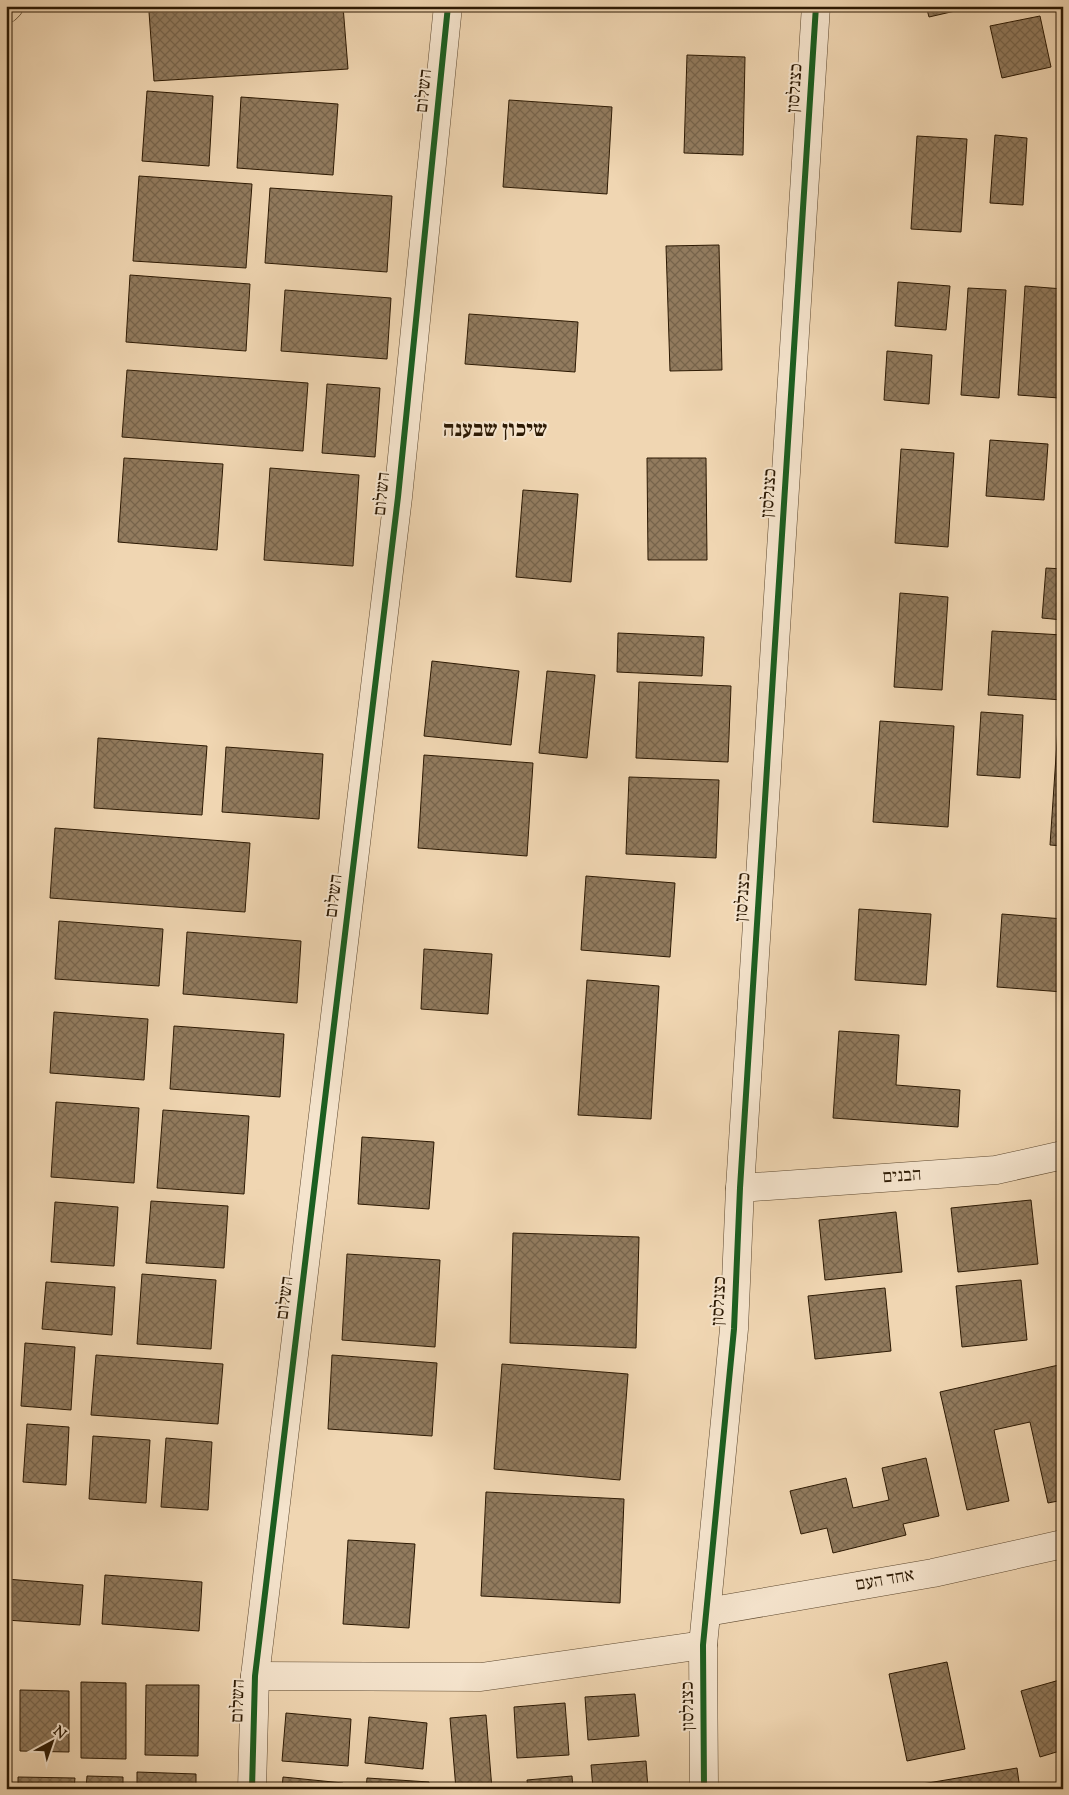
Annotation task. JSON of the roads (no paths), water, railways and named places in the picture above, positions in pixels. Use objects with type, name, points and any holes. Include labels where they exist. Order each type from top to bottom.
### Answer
[{"type":"highway","points":[[6,9],[9,6]]},
{"type":"street","name":"השלום","points":[[252,1789],[255,1676],[398,497],[448,6]]},
{"type":"street","name":"כצנלסון","points":[[704,1789],[703,1645],[734,1329],[740,1188],[816,6]]},
{"type":"street","name":"הבנים","points":[[740,1188],[996,1170],[1063,1156]]},
{"type":"street","name":"אחד העם","points":[[707,1612],[933,1573],[1063,1544]]},
{"type":"street","points":[[255,1676],[481,1677],[703,1645]]},
{"type":"district","name":"שיכון שבענה","points":[[495,431]]}]
